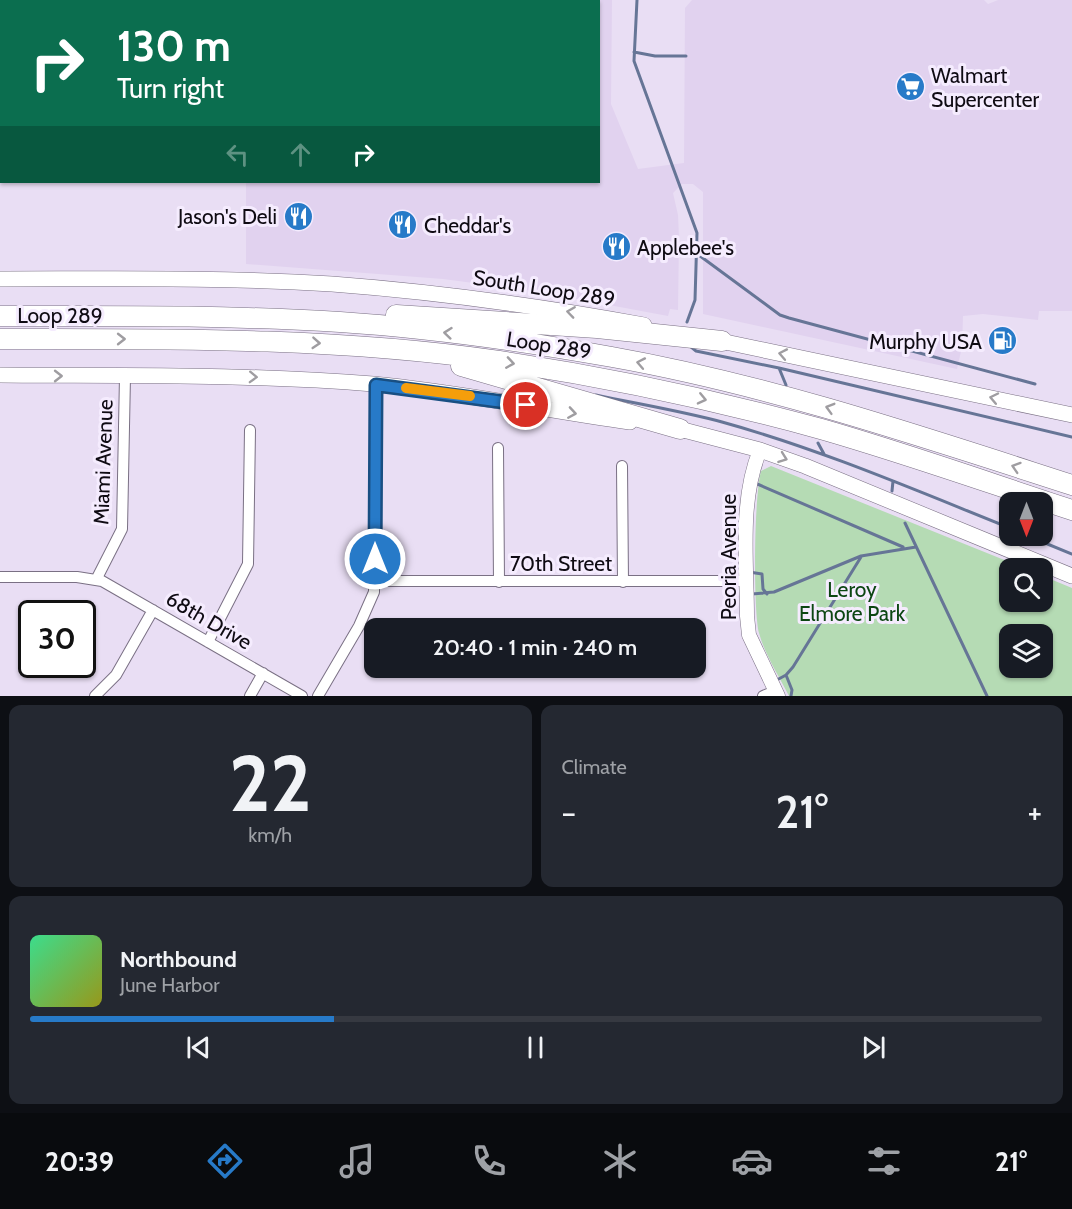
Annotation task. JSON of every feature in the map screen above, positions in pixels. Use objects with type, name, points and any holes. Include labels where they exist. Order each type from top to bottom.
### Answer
[{"type":"highway","points":[[297,320],[343,314],[424,317],[597,328],[722,341]]},
{"type":"highway","name":"Loop 289","points":[[0,316],[297,320],[492,338],[666,368],[809,402],[1072,485]]},
{"type":"highway","name":"Loop 289","points":[[0,339],[251,340],[422,352],[578,374],[735,407],[823,430],[1072,510]]},
{"type":"highway","points":[[422,352],[495,376],[680,429]]},
{"type":"main road","name":"South Loop 289","points":[[0,279],[240,280],[408,290],[597,316],[1072,415]]},
{"type":"main road","points":[[0,375],[288,378],[445,393],[680,429],[760,450],[1072,576]]},
{"type":"street","name":"Miami Avenue","points":[[96,580],[119,539],[124,515],[125,376]]},
{"type":"street","points":[[318,696],[369,607],[375,580],[376,385]]},
{"type":"street","points":[[208,642],[248,564],[250,430]]},
{"type":"street","points":[[498,448],[499,582]]},
{"type":"street","name":"Peoria Avenue","points":[[760,450],[753,470],[747,501],[747,581],[750,635],[772,694]]},
{"type":"street","points":[[622,466],[622,582]]},
{"type":"street","points":[[0,577],[96,580]]},
{"type":"street","name":"68th Drive","points":[[96,580],[153,610],[302,696]]},
{"type":"street","name":"70th Street","points":[[375,580],[747,581]]},
{"type":"street","points":[[95,696],[116,675],[153,610]]},
{"type":"street","points":[[250,696],[263,674]]},
{"type":"shaded area","points":[[600,0],[612,0],[611,104],[638,169],[684,163],[685,8],[692,0],[984,0],[988,4],[998,0],[1072,0],[1072,311],[1039,311],[1038,320],[983,314],[963,316],[962,347],[957,369],[703,314],[703,192],[693,184],[682,184],[673,193],[678,215],[679,238],[678,310],[670,309],[668,316],[534,291],[443,279],[246,264],[246,183],[600,183]]},
{"type":"green space","name":"Leroy Elmore Park","points":[[771,466],[999,558],[999,612],[1053,612],[1053,580],[1072,588],[1072,696],[789,696],[765,649],[757,620],[755,577],[761,471]]},
{"type":"waterway","points":[[637,0],[634,61],[697,233],[695,300],[687,322]]},
{"type":"waterway","points":[[634,52],[655,56],[686,56]]},
{"type":"waterway","points":[[696,253],[780,315],[1035,384]]},
{"type":"waterway","points":[[690,346],[696,351],[779,368],[786,385]]},
{"type":"waterway","points":[[779,368],[1072,437]]},
{"type":"waterway","points":[[596,395],[691,414],[759,433],[867,471],[999,524]]},
{"type":"waterway","points":[[818,443],[824,454]]},
{"type":"waterway","points":[[892,491],[893,481]]},
{"type":"waterway","points":[[755,483],[903,547]]},
{"type":"waterway","points":[[905,523],[987,696]]},
{"type":"waterway","points":[[1052,546],[1072,554]]},
{"type":"waterway","points":[[752,594],[774,592],[861,556],[916,547]]},
{"type":"waterway","points":[[775,681],[786,675],[793,667],[861,557]]},
{"type":"waterway","points":[[749,572],[762,574],[763,589],[767,594]]},
{"type":"waterway","points":[[786,675],[792,690],[791,696]]},
{"type":"slow traffic","points":[[406,388],[470,396]]},
{"type":"place","name":"Walmart Supercenter","points":[[910,87]]},
{"type":"place","name":"Jason's Deli","points":[[298,216]]},
{"type":"place","name":"Cheddar's","points":[[403,225]]},
{"type":"place","name":"Applebee's","points":[[616,247]]},
{"type":"place","name":"Murphy USA","points":[[1003,341]]},
{"type":"route","points":[[375,559],[376,385],[526,405]]}]
